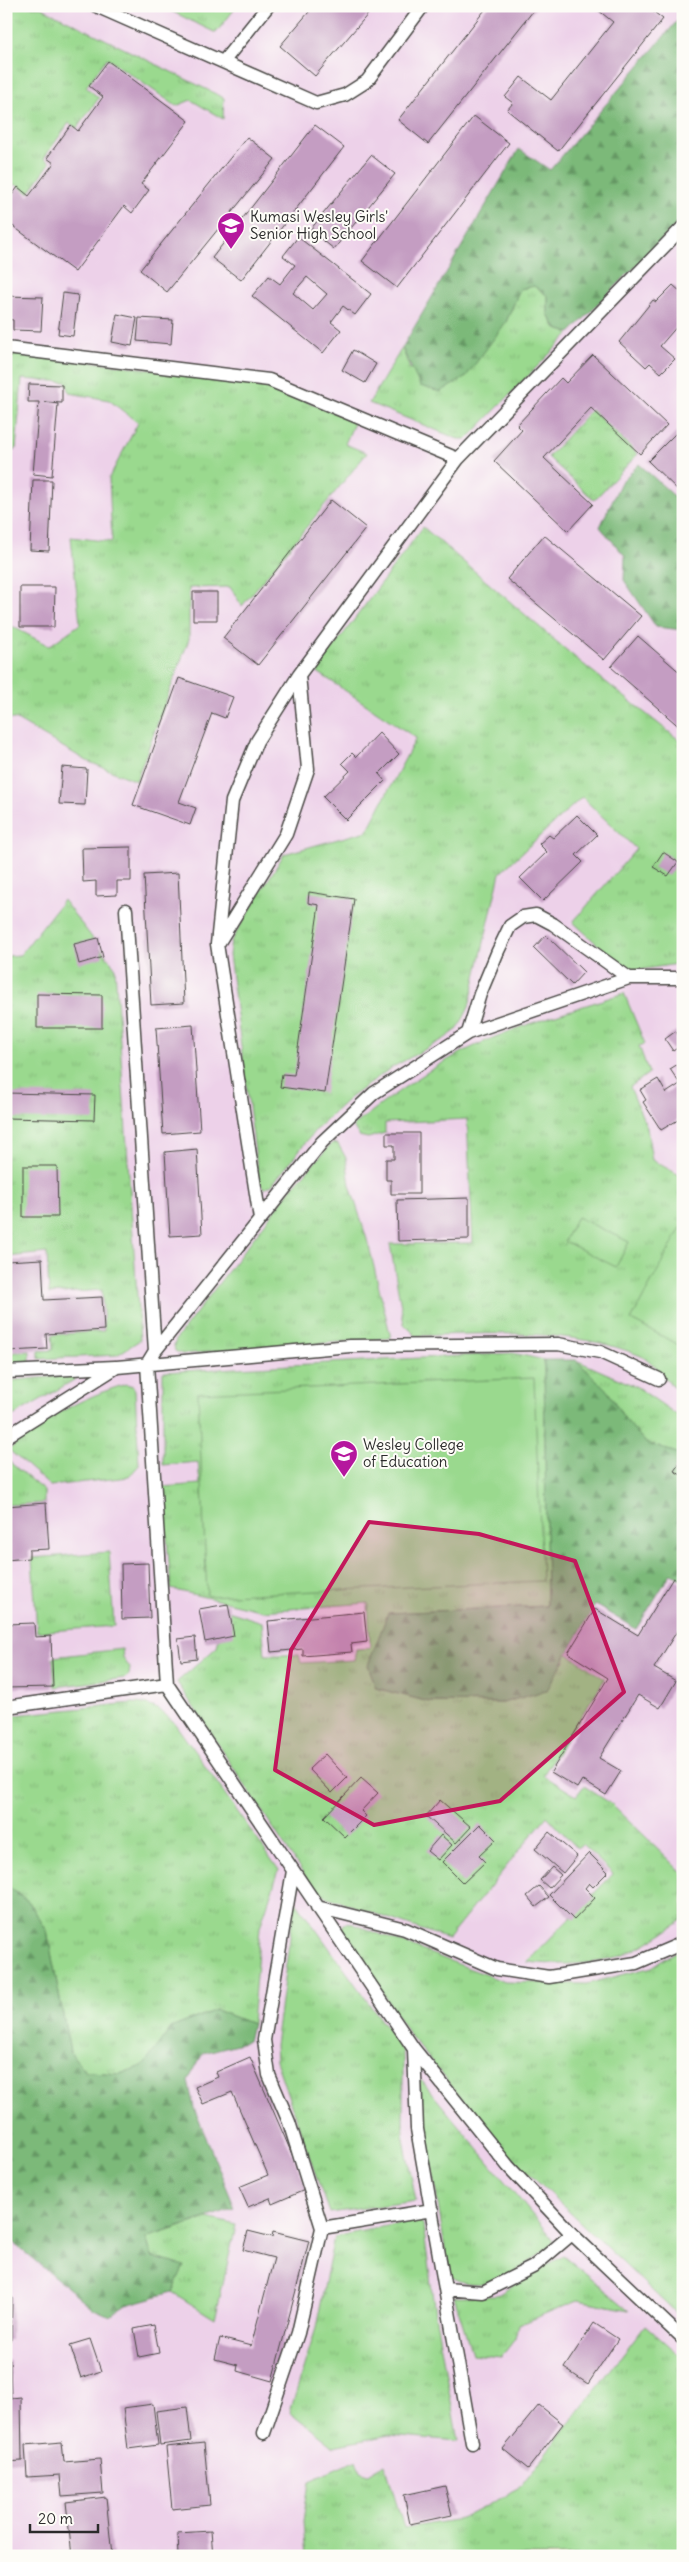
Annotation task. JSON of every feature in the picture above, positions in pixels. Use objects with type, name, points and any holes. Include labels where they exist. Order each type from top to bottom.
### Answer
[{"type":"lane","points":[[96,6],[316,103],[345,95],[367,81],[423,6]]},
{"type":"lane","points":[[223,62],[268,6]]},
{"type":"lane","points":[[260,1219],[217,944],[232,801],[257,741],[299,675],[458,459],[683,227]]},
{"type":"lane","points":[[6,348],[269,380],[458,459]]},
{"type":"lane","points":[[217,944],[240,911],[286,834],[308,769],[299,675]]},
{"type":"lane","points":[[126,910],[155,1351]]},
{"type":"lane","points":[[468,1032],[480,994],[498,951],[510,926],[523,917],[536,914],[629,978]]},
{"type":"lane","points":[[683,978],[629,978],[468,1032],[374,1093],[322,1142],[155,1351],[147,1364],[167,1684],[414,2049],[508,2166],[572,2234],[683,2339]]},
{"type":"lane","points":[[6,1372],[117,1367],[350,1346],[558,1344],[600,1352],[659,1379]]},
{"type":"lane","points":[[6,1437],[117,1367]]},
{"type":"lane","points":[[6,1707],[167,1684]]},
{"type":"lane","points":[[264,2433],[298,2333],[322,2228],[288,2122],[269,2075],[264,2040],[293,1871]]},
{"type":"lane","points":[[317,1907],[405,1929],[497,1969],[550,1977],[636,1963],[683,1943]]},
{"type":"lane","points":[[414,2049],[417,2129],[472,2443]]},
{"type":"lane","points":[[322,2228],[432,2210]]},
{"type":"lane","points":[[446,2289],[482,2292],[533,2267],[572,2234]]},
{"type":"highlighted area","points":[[369,1522],[479,1534],[575,1561],[624,1692],[500,1801],[374,1825],[275,1770],[291,1650]]},
{"type":"shaded area","name":"Wesley College of Education","points":[[6,6],[683,6],[683,2556],[6,2556]]},
{"type":"green space","points":[[6,6],[38,6],[224,98],[223,119],[191,100],[176,106],[107,58],[86,87],[99,98],[77,128],[69,123],[44,158],[50,163],[29,193],[15,184],[6,195]]},
{"type":"green space","points":[[161,6],[237,6],[216,33]]},
{"type":"green space","points":[[683,14],[683,197],[680,200],[683,204],[683,218],[570,333],[557,329],[548,314],[548,296],[534,286],[520,289],[506,322],[465,378],[440,392],[420,386],[402,348],[519,149],[550,170]]},
{"type":"green space","points":[[534,286],[548,296],[548,314],[556,329],[570,333],[467,439],[458,439],[369,403],[402,348],[410,369],[506,322],[520,289]]},
{"type":"green space","points":[[6,351],[247,381],[279,390],[355,421],[345,444],[367,453],[242,606],[230,587],[189,588],[189,639],[136,781],[87,761],[15,719],[6,719],[6,623],[49,646],[80,624],[71,537],[112,542],[109,478],[138,423],[109,400],[70,393],[66,382],[22,379],[16,449],[6,453]]},
{"type":"green space","points":[[591,410],[638,454],[594,500],[548,457]]},
{"type":"green space","points":[[639,464],[683,504],[683,630],[656,627],[624,580],[625,556],[600,527],[621,482]]},
{"type":"green space","points":[[423,527],[578,660],[683,743],[683,963],[633,971],[625,970],[573,922],[636,849],[582,797],[500,873],[469,1007],[458,1029],[444,1039],[391,1068],[348,1099],[317,1128],[272,1185],[264,1189],[259,1182],[229,955],[231,941],[284,854],[367,831],[416,738],[316,671]]},
{"type":"green space","points":[[63,900],[115,967],[140,1340],[117,1355],[39,1359],[39,1351],[53,1350],[52,1335],[104,1331],[102,1290],[49,1294],[47,1253],[6,1257],[6,956],[20,955]]},
{"type":"green space","points":[[624,993],[645,1044],[639,1046],[649,1073],[630,1087],[647,1128],[652,1160],[683,1177],[683,1394],[672,1386],[647,1359],[615,1347],[588,1341],[530,1334],[416,1336],[404,1324],[390,1244],[473,1243],[467,1119],[385,1123],[385,1133],[368,1138],[359,1136],[353,1126],[414,1081],[440,1064],[473,1047],[537,1021]]},
{"type":"green space","points":[[332,1143],[338,1144],[346,1158],[350,1185],[369,1246],[391,1338],[182,1354],[175,1351],[174,1345],[177,1338],[291,1189]]},
{"type":"green space","points":[[577,1217],[629,1242],[616,1267],[564,1241]]},
{"type":"green space","points":[[683,1224],[683,1347],[631,1320]]},
{"type":"green space","points":[[6,1340],[7,1353],[30,1351],[30,1362],[6,1363]]},
{"type":"green space","points":[[513,1353],[544,1360],[547,1606],[389,1613],[376,1688],[429,1702],[503,1703],[565,1661],[567,1653],[605,1679],[543,1775],[576,1796],[584,1786],[613,1805],[683,1873],[683,1919],[635,1949],[616,1958],[598,1962],[547,1964],[527,1962],[613,1874],[582,1844],[577,1848],[547,1816],[448,1939],[316,1893],[177,1682],[217,1647],[225,1610],[262,1622],[265,1655],[299,1655],[301,1663],[354,1660],[356,1649],[370,1648],[368,1603],[263,1611],[171,1589],[163,1487],[200,1484],[198,1462],[163,1465],[163,1372]]},
{"type":"green space","points":[[544,1360],[576,1360],[607,1390],[624,1418],[646,1443],[680,1454],[673,1473],[683,1479],[683,1581],[671,1573],[636,1629],[595,1605],[547,1690],[503,1703],[429,1702],[376,1688],[368,1665],[388,1613],[547,1606]]},
{"type":"green space","points":[[576,1360],[637,1387],[683,1419],[683,1448],[680,1454],[646,1443],[624,1418],[607,1390]]},
{"type":"green space","points":[[75,1376],[74,1380],[6,1420],[6,1381]]},
{"type":"green space","points":[[534,1378],[542,1581],[207,1596],[198,1393]]},
{"type":"green space","points":[[126,1384],[133,1386],[135,1390],[139,1465],[129,1477],[50,1486],[9,1450],[36,1428],[64,1410]]},
{"type":"green space","points":[[6,1459],[44,1491],[44,1503],[6,1505]]},
{"type":"green space","points":[[109,1552],[114,1626],[37,1632],[32,1558]]},
{"type":"green space","points":[[122,1649],[123,1658],[130,1668],[129,1675],[125,1678],[55,1687],[53,1657]]},
{"type":"green space","points":[[132,1703],[144,1704],[154,1708],[173,1721],[279,1870],[260,1927],[252,2024],[216,2010],[171,2028],[145,2065],[120,2074],[86,2072],[70,2052],[47,1931],[29,1902],[6,1885],[6,1716]]},
{"type":"green space","points":[[6,1885],[29,1902],[47,1931],[70,2052],[86,2072],[120,2074],[144,2065],[171,2028],[216,2010],[252,2024],[248,2041],[203,2053],[188,2081],[194,2108],[235,2208],[146,2238],[152,2257],[184,2266],[172,2292],[126,2305],[110,2316],[94,2309],[11,2241],[6,2231]]},
{"type":"green space","points":[[295,1900],[403,2051],[403,2134],[416,2201],[329,2213],[276,2061],[275,2045]]},
{"type":"green space","points":[[348,1922],[505,1982],[587,1984],[652,1967],[683,1947],[683,2320],[502,2148],[409,2034],[342,1931],[343,1925]]},
{"type":"green space","points":[[421,2080],[554,2241],[532,2260],[505,2277],[477,2284],[462,2282],[449,2275],[419,2082]]},
{"type":"green space","points":[[207,2218],[236,2225],[215,2319],[172,2292],[183,2266],[152,2257],[146,2238]]},
{"type":"green space","points":[[419,2220],[423,2224],[435,2314],[458,2441],[390,2435],[333,2446],[290,2412],[316,2328],[334,2237]]},
{"type":"green space","points":[[563,2255],[629,2310],[578,2300],[518,2325],[515,2339],[501,2357],[472,2354],[454,2296],[494,2296]]},
{"type":"green space","points":[[645,2325],[678,2354],[683,2352],[683,2556],[306,2556],[303,2522],[309,2481],[357,2460],[361,2472],[367,2475],[385,2464],[404,2528],[461,2519],[519,2489]]},
{"type":"building","points":[[314,6],[375,6],[315,76],[280,46]]},
{"type":"building","points":[[488,6],[537,6],[428,144],[398,120]]},
{"type":"building","points":[[593,6],[646,6],[663,19],[558,151],[507,110],[513,103],[505,97],[521,77],[551,100],[613,22]]},
{"type":"building","points":[[108,61],[189,121],[141,184],[149,190],[132,213],[124,206],[75,272],[6,221],[6,203],[18,187],[29,196],[54,163],[47,158],[71,125],[78,131],[103,97],[89,86]]},
{"type":"building","points":[[474,116],[509,143],[397,288],[362,261]]},
{"type":"building","points":[[315,125],[344,147],[241,280],[212,258]]},
{"type":"building","points":[[247,137],[275,159],[167,292],[140,270]]},
{"type":"building","points":[[371,155],[395,174],[334,249],[310,230]]},
{"type":"building","points":[[298,237],[371,294],[355,315],[343,306],[331,322],[341,330],[323,353],[252,296],[269,276],[280,284],[295,265],[283,256]],"holes":[[[307,277],[327,294],[313,310],[293,293]]]},
{"type":"building","points":[[673,285],[683,294],[683,327],[679,324],[660,346],[675,359],[661,373],[650,363],[646,367],[619,342],[653,300],[656,302]]},
{"type":"building","points":[[63,293],[78,295],[73,336],[58,334]]},
{"type":"building","points":[[6,296],[43,297],[41,331],[13,330],[13,320],[6,319]]},
{"type":"building","points":[[117,314],[137,318],[132,346],[112,342]]},
{"type":"building","points":[[139,318],[173,320],[171,344],[137,341]]},
{"type":"building","points":[[353,350],[376,364],[365,383],[342,370]]},
{"type":"building","points":[[593,355],[667,425],[640,454],[591,408],[544,458],[593,504],[568,531],[494,461],[522,430],[517,425],[561,378],[566,383]]},
{"type":"building","points":[[29,384],[62,385],[62,403],[44,402],[58,404],[52,476],[33,474],[39,402],[28,402]]},
{"type":"building","points":[[678,431],[683,436],[683,495],[648,461]]},
{"type":"building","points":[[33,480],[52,480],[49,551],[30,550]]},
{"type":"building","points":[[331,500],[366,528],[258,665],[223,638]]},
{"type":"building","points":[[544,535],[641,616],[604,660],[507,579]]},
{"type":"building","points":[[20,587],[55,587],[54,627],[20,627]]},
{"type":"building","points":[[193,592],[217,592],[217,620],[193,620]]},
{"type":"building","points":[[638,636],[683,675],[683,730],[611,667]]},
{"type":"building","points":[[179,678],[233,697],[225,718],[212,713],[179,802],[196,808],[190,825],[133,805]]},
{"type":"building","points":[[379,733],[399,754],[379,774],[385,781],[346,820],[323,797],[350,771],[342,763],[352,753],[356,757]]},
{"type":"building","points":[[62,767],[87,769],[85,805],[59,804]]},
{"type":"building","points":[[577,815],[597,835],[576,855],[583,862],[543,901],[520,878],[547,852],[539,844],[549,835],[553,838]]},
{"type":"building","points":[[131,847],[131,881],[117,881],[117,895],[96,896],[96,881],[83,882],[82,848]]},
{"type":"building","points":[[663,852],[678,862],[668,876],[653,867]]},
{"type":"building","points":[[178,873],[184,1003],[151,1005],[144,875]]},
{"type":"building","points":[[309,892],[354,899],[325,1093],[280,1087],[282,1074],[294,1075],[319,905],[308,903]]},
{"type":"building","points":[[546,935],[584,972],[572,985],[534,948]]},
{"type":"building","points":[[98,938],[103,957],[79,964],[74,944]]},
{"type":"building","points":[[37,994],[102,995],[102,1028],[37,1028]]},
{"type":"building","points":[[193,1025],[200,1131],[163,1134],[156,1028]]},
{"type":"building","points":[[676,1031],[683,1044],[673,1051],[665,1039]]},
{"type":"building","points":[[683,1061],[683,1117],[661,1130],[643,1102],[646,1100],[640,1090],[658,1079],[666,1093],[680,1084],[670,1069]]},
{"type":"building","points":[[6,1093],[95,1095],[94,1120],[6,1118]]},
{"type":"building","points":[[386,1133],[419,1133],[419,1194],[391,1194],[391,1180],[386,1180],[386,1159],[394,1159],[394,1145],[386,1145]]},
{"type":"building","points":[[197,1149],[202,1234],[170,1236],[165,1152]]},
{"type":"building","points":[[23,1166],[57,1166],[58,1217],[23,1217]]},
{"type":"building","points":[[469,1198],[469,1239],[398,1241],[397,1200]]},
{"type":"building","points":[[42,1259],[44,1300],[102,1297],[104,1330],[46,1334],[47,1349],[9,1351],[6,1337],[6,1261]]},
{"type":"building","points":[[683,1458],[683,1476],[674,1471]]},
{"type":"building","points":[[46,1503],[49,1549],[29,1550],[29,1558],[6,1560],[6,1506]]},
{"type":"building","points":[[148,1563],[150,1618],[122,1619],[121,1564]]},
{"type":"building","points":[[673,1578],[683,1584],[683,1634],[677,1631],[654,1668],[676,1681],[660,1708],[638,1695],[599,1758],[621,1771],[606,1795],[582,1780],[577,1788],[551,1772],[608,1678],[568,1653],[595,1609],[638,1635]]},
{"type":"building","points":[[228,1604],[234,1636],[205,1642],[199,1609]]},
{"type":"building","points":[[364,1612],[367,1642],[351,1644],[352,1652],[303,1656],[303,1649],[271,1652],[268,1621]]},
{"type":"building","points":[[34,1623],[35,1637],[51,1636],[53,1687],[6,1688],[6,1624]]},
{"type":"building","points":[[195,1637],[197,1659],[181,1661],[178,1639]]},
{"type":"building","points":[[325,1754],[347,1778],[332,1793],[309,1769]]},
{"type":"building","points":[[361,1778],[378,1793],[361,1811],[366,1816],[345,1837],[324,1817]]},
{"type":"building","points":[[440,1800],[471,1827],[456,1843],[426,1816]]},
{"type":"building","points":[[480,1824],[496,1840],[479,1856],[485,1862],[463,1883],[442,1862]]},
{"type":"building","points":[[549,1832],[577,1856],[563,1873],[535,1849]]},
{"type":"building","points":[[441,1835],[452,1845],[438,1860],[427,1851]]},
{"type":"building","points":[[589,1853],[608,1872],[593,1887],[589,1883],[585,1888],[595,1898],[574,1920],[549,1895]]},
{"type":"building","points":[[552,1867],[561,1875],[549,1888],[540,1880]]},
{"type":"building","points":[[539,1886],[549,1897],[536,1907],[527,1896]]},
{"type":"building","points":[[250,2057],[307,2189],[272,2204],[270,2198],[248,2207],[239,2187],[268,2175],[232,2092],[203,2104],[195,2087],[218,2077],[216,2072]]},
{"type":"building","points":[[248,2231],[272,2237],[273,2232],[309,2241],[272,2381],[237,2371],[238,2365],[215,2359],[220,2338],[251,2346],[274,2258],[243,2250]]},
{"type":"building","points":[[6,2297],[12,2297],[11,2340],[6,2340]]},
{"type":"building","points":[[594,2323],[618,2339],[588,2384],[564,2368]]},
{"type":"building","points":[[154,2325],[159,2353],[139,2357],[134,2329]]},
{"type":"building","points":[[90,2339],[101,2371],[81,2378],[70,2345]]},
{"type":"building","points":[[6,2360],[10,2360],[11,2398],[21,2397],[22,2461],[6,2462]]},
{"type":"building","points":[[153,2404],[158,2445],[128,2449],[123,2408]]},
{"type":"building","points":[[539,2405],[563,2424],[528,2469],[503,2449]]},
{"type":"building","points":[[187,2407],[191,2441],[160,2445],[156,2411]]},
{"type":"building","points":[[62,2442],[64,2462],[100,2459],[103,2493],[62,2496],[60,2475],[27,2477],[25,2445]]},
{"type":"building","points":[[204,2443],[210,2505],[172,2509],[166,2447]]},
{"type":"building","points":[[445,2486],[452,2515],[410,2524],[404,2495]]},
{"type":"building","points":[[106,2497],[112,2556],[72,2556],[66,2502]]},
{"type":"building","points":[[211,2531],[213,2556],[178,2556],[177,2533]]},
{"type":"place","name":"Kumasi Wesley Girls' Senior High School","points":[[231,250]]},
{"type":"place","name":"Wesley College of Education","points":[[344,1478]]}]
